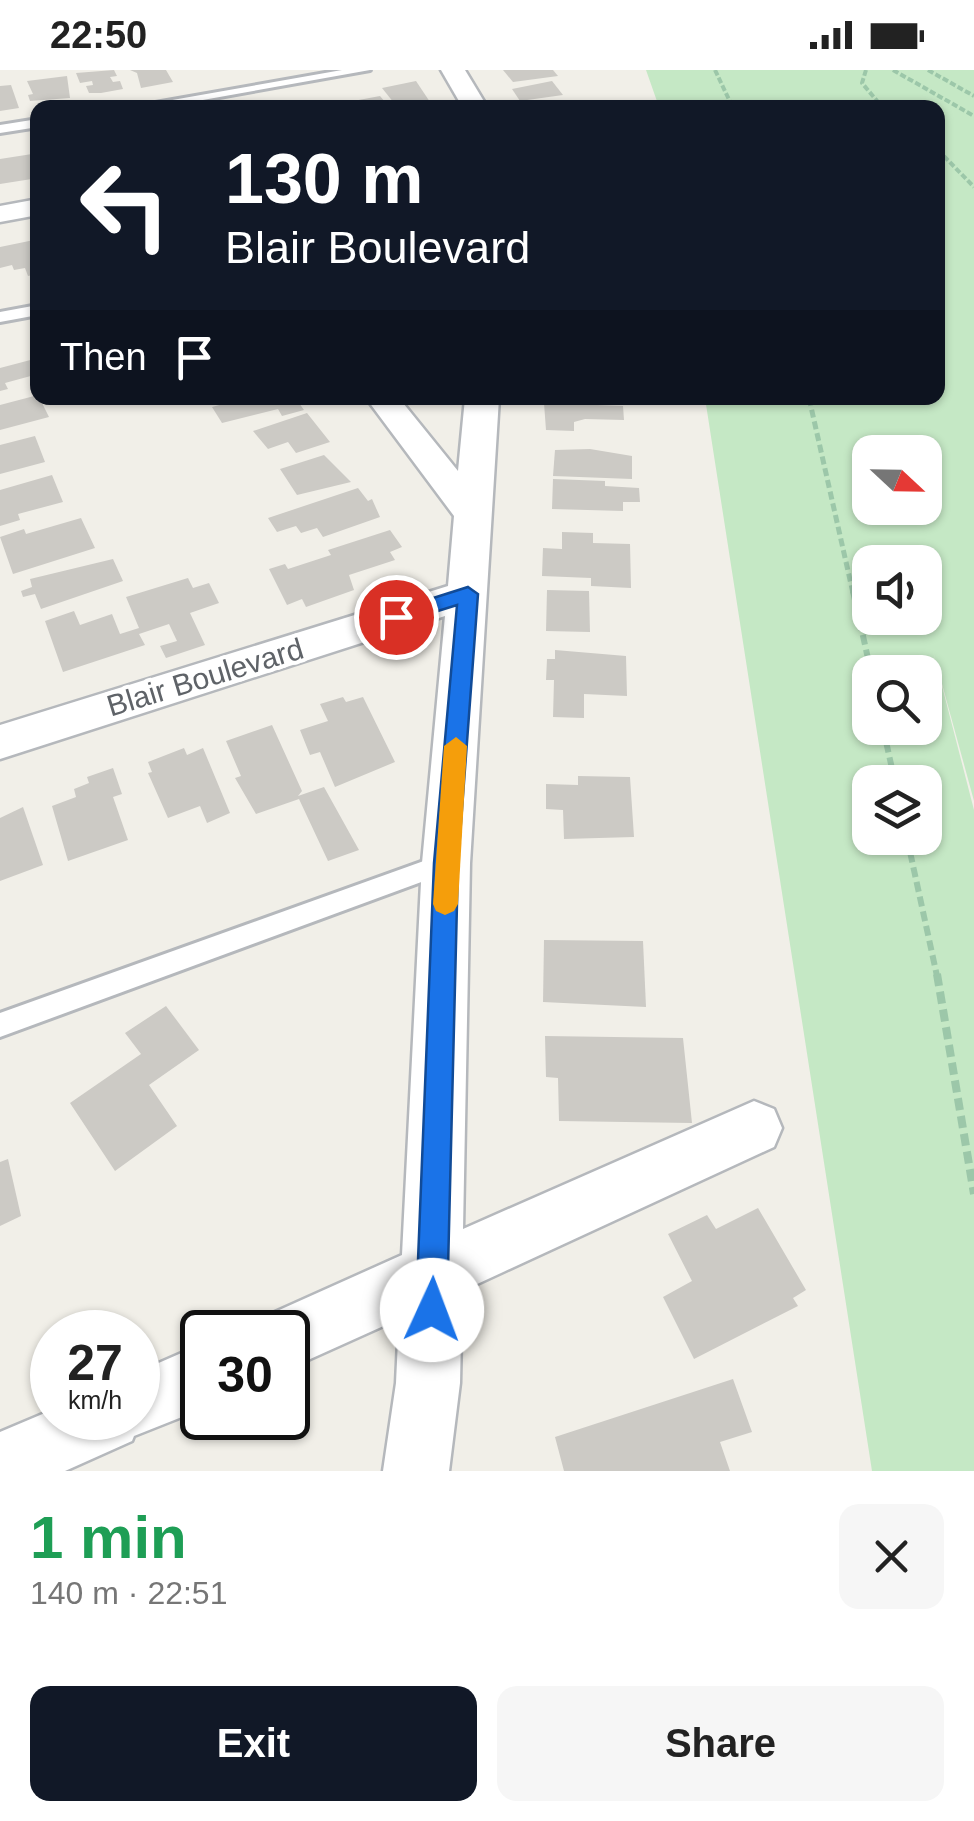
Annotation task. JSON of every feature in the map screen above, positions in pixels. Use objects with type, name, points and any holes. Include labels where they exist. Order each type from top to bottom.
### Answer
[{"type":"street","points":[[452,70],[471,100]]},
{"type":"street","points":[[0,214],[30,208]]},
{"type":"street","points":[[387,405],[471,512]]},
{"type":"street","points":[[416,1471],[428,1383],[446,863],[481,405]]},
{"type":"street","name":"Blair Boulevard","points":[[0,742],[468,594]]},
{"type":"street","points":[[310,1328],[754,1128]]},
{"type":"street","points":[[0,1466],[59,1440]]},
{"type":"lane","points":[[182,100],[364,70]]},
{"type":"lane","points":[[0,129],[30,124]]},
{"type":"lane","points":[[0,317],[30,311]]},
{"type":"lane","points":[[0,1025],[446,863]]},
{"type":"path","points":[[714,70],[729,100]]},
{"type":"path","points":[[866,70],[862,84],[876,100]]},
{"type":"path","points":[[893,70],[974,116]]},
{"type":"path","points":[[928,70],[974,96]]},
{"type":"path","points":[[945,157],[974,187]]},
{"type":"path","points":[[811,405],[867,655]]},
{"type":"path","points":[[912,855],[934,956],[974,1194]]},
{"type":"green space","points":[[646,70],[974,70],[974,801],[942,684],[942,655],[934,655],[933,651],[934,655],[852,655],[852,745],[942,745],[942,686],[974,810],[974,1471],[872,1471],[706,405],[945,405],[945,100],[657,100]]},
{"type":"building","points":[[114,70],[117,76],[110,77],[113,82],[120,81],[123,89],[101,93],[89,93],[86,86],[93,85],[92,81],[80,83],[76,73]]},
{"type":"building","points":[[130,70],[166,70],[173,82],[141,88],[137,73]]},
{"type":"building","points":[[503,70],[553,70],[558,76],[513,82]]},
{"type":"building","points":[[67,76],[70,98],[30,101],[28,95],[33,94],[27,81]]},
{"type":"building","points":[[416,81],[429,100],[392,100],[382,88]]},
{"type":"building","points":[[552,81],[563,95],[519,100],[512,89]]},
{"type":"building","points":[[11,85],[19,108],[0,111],[0,86]]},
{"type":"building","points":[[30,154],[30,179],[0,184],[0,159]]},
{"type":"building","points":[[30,241],[30,276],[25,268],[0,268],[0,247]]},
{"type":"building","points":[[30,360],[30,376],[5,383],[8,389],[0,391],[0,368]]},
{"type":"building","points":[[30,397],[30,405],[43,405],[49,417],[0,430],[0,405]]},
{"type":"building","points":[[300,405],[304,410],[282,416],[278,409],[222,423],[212,407]]},
{"type":"building","points":[[544,405],[623,406],[624,420],[585,419],[574,422],[574,431],[546,430]]},
{"type":"building","points":[[307,413],[330,442],[296,453],[288,442],[268,449],[253,431]]},
{"type":"building","points":[[35,436],[45,462],[0,474],[0,445]]},
{"type":"building","points":[[590,449],[632,456],[632,479],[553,476],[555,450]]},
{"type":"building","points":[[324,455],[351,482],[297,495],[280,469]]},
{"type":"building","points":[[52,475],[63,502],[18,514],[20,520],[0,526],[0,490]]},
{"type":"building","points":[[553,479],[605,481],[605,486],[639,488],[640,502],[623,502],[623,511],[552,509]]},
{"type":"building","points":[[358,488],[368,501],[372,499],[380,517],[323,537],[317,528],[301,533],[296,526],[277,532],[268,518]]},
{"type":"building","points":[[81,518],[95,548],[13,574],[0,537],[24,529],[26,534]]},
{"type":"building","points":[[390,530],[402,547],[390,552],[395,560],[349,575],[354,590],[306,607],[302,599],[287,605],[269,569],[285,564],[288,569],[331,555],[328,550]]},
{"type":"building","points":[[562,532],[593,533],[593,543],[630,544],[631,588],[591,586],[591,578],[542,576],[543,548],[562,549]]},
{"type":"building","points":[[113,559],[123,581],[41,609],[35,594],[23,597],[21,591],[32,587],[30,579]]},
{"type":"building","points":[[188,578],[193,588],[209,583],[219,603],[190,613],[205,645],[166,658],[160,646],[177,641],[169,624],[139,634],[145,645],[63,672],[45,621],[74,611],[80,625],[112,614],[120,634],[139,628],[126,597]]},
{"type":"building","points":[[547,590],[589,591],[590,632],[546,631]]},
{"type":"building","points":[[555,650],[626,656],[627,696],[584,694],[584,718],[553,717],[554,680],[546,680],[547,659],[555,659]]},
{"type":"building","points":[[343,697],[346,702],[363,697],[395,762],[335,787],[320,752],[310,755],[300,730],[328,721],[320,704]]},
{"type":"building","points":[[272,725],[302,791],[298,796],[324,787],[359,850],[328,861],[299,799],[256,814],[235,778],[241,776],[226,741]]},
{"type":"building","points":[[184,748],[187,755],[203,748],[230,813],[207,823],[200,806],[168,818],[148,773],[152,772],[148,762]]},
{"type":"building","points":[[113,768],[122,794],[113,797],[128,840],[68,861],[52,806],[76,797],[74,789],[89,783],[87,777]]},
{"type":"building","points":[[578,776],[630,777],[634,837],[564,839],[563,810],[546,809],[546,784],[578,785]]},
{"type":"building","points":[[23,807],[43,865],[0,881],[0,818]]},
{"type":"building","points":[[544,940],[643,941],[646,1007],[543,1002]]},
{"type":"building","points":[[166,1006],[199,1050],[149,1085],[177,1126],[115,1171],[70,1103],[141,1054],[125,1033]]},
{"type":"building","points":[[545,1036],[683,1038],[692,1123],[559,1121],[558,1078],[546,1077]]},
{"type":"building","points":[[8,1159],[21,1216],[0,1226],[0,1162]]},
{"type":"building","points":[[758,1208],[806,1290],[793,1298],[798,1306],[694,1359],[663,1297],[692,1281],[668,1234],[707,1215],[716,1229]]},
{"type":"building","points":[[733,1379],[752,1432],[720,1442],[730,1471],[564,1471],[555,1437]]},
{"type":"slow traffic","points":[[445,904],[456,746]]},
{"type":"route","points":[[396,617],[468,594],[446,863],[432,1310]]}]
